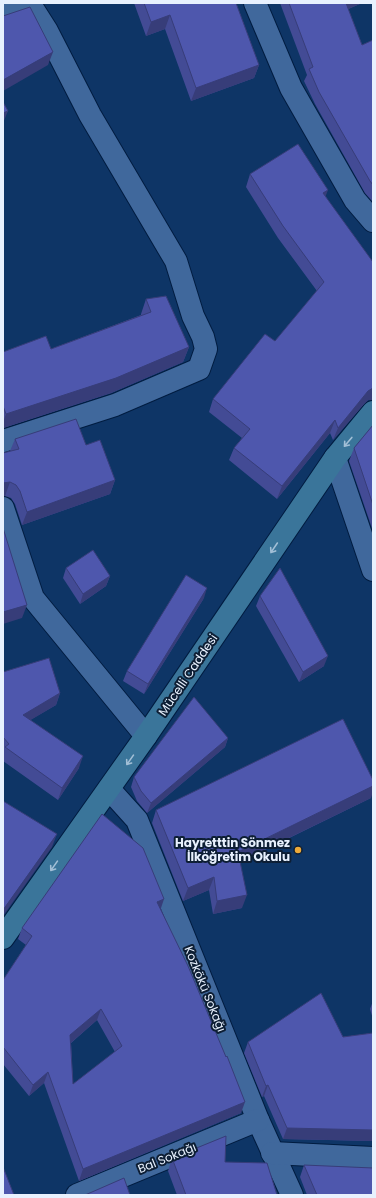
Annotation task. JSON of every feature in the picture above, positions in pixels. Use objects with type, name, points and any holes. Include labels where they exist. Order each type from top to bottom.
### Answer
[{"type":"main road","name":"Mücelli Caddesi","points":[[3,938],[146,736],[335,458],[373,412]]},
{"type":"street","points":[[255,3],[291,88],[355,200],[373,221]]},
{"type":"street","points":[[3,8],[18,4],[33,8],[47,31],[90,115],[176,261],[193,316],[203,337],[206,349],[199,369],[115,405],[3,441]]},
{"type":"street","points":[[335,458],[373,570]]},
{"type":"street","points":[[3,508],[33,598],[146,736]]},
{"type":"street","name":"Kozkökü Sokağı","points":[[109,789],[137,820],[258,1120],[292,1195]]},
{"type":"street","name":"Bal Sokağı","points":[[77,1195],[258,1120]]},
{"type":"street","points":[[272,1153],[373,1158]]},
{"type":"building","points":[[144,3],[236,3],[259,65],[196,88],[170,15],[151,22]]},
{"type":"building","points":[[289,3],[346,3],[362,45],[373,40],[373,185],[319,92],[309,69],[313,67]]},
{"type":"building","points":[[30,7],[53,52],[3,80],[3,16]]},
{"type":"building","points":[[3,102],[8,111],[3,113]]},
{"type":"building","points":[[298,144],[328,190],[323,193],[373,262],[373,388],[368,391],[338,428],[335,420],[282,486],[234,448],[250,429],[213,399],[265,334],[275,341],[324,282],[283,226],[250,174]]},
{"type":"building","points":[[166,296],[189,347],[116,378],[6,414],[3,406],[3,352],[46,336],[51,349],[151,312],[146,299]]},
{"type":"building","points":[[76,419],[86,445],[100,440],[115,480],[27,512],[20,491],[16,485],[10,482],[3,483],[3,453],[19,449],[15,439]]},
{"type":"building","points":[[373,425],[373,505],[354,448]]},
{"type":"building","points":[[3,528],[27,605],[3,612]]},
{"type":"building","points":[[93,550],[110,576],[83,594],[66,568]]},
{"type":"building","points":[[280,568],[328,656],[303,672],[260,596]]},
{"type":"building","points":[[186,575],[207,588],[148,684],[127,671]]},
{"type":"building","points":[[49,658],[60,693],[23,715],[83,756],[62,788],[5,747],[9,744],[3,737],[3,672]]},
{"type":"building","points":[[194,697],[228,738],[151,803],[141,791],[134,777]]},
{"type":"building","points":[[343,719],[373,780],[373,786],[238,852],[247,895],[217,901],[214,877],[188,888],[156,810]]},
{"type":"building","points":[[3,801],[57,834],[3,910]]},
{"type":"building","points":[[102,814],[143,848],[164,899],[157,902],[188,966],[245,1102],[83,1169],[48,1072],[33,1085],[3,1047],[3,980],[32,936],[22,928]],"holes":[[[101,1009],[122,1046],[73,1084],[70,1035]]]},
{"type":"building","points":[[321,993],[343,1037],[373,1033],[373,1130],[287,1128],[268,1085],[266,1086],[248,1042]]},
{"type":"building","points":[[226,1136],[225,1162],[267,1163],[277,1195],[186,1195],[172,1158]]},
{"type":"building","points":[[304,1165],[373,1168],[373,1195],[317,1195]]},
{"type":"building","points":[[3,1167],[14,1195],[3,1195]]},
{"type":"building","points":[[124,1178],[130,1195],[85,1195],[92,1192]]},
{"type":"place","name":"Hayretttin Sönmez İlköğretim Okulu","points":[[298,850]]}]
